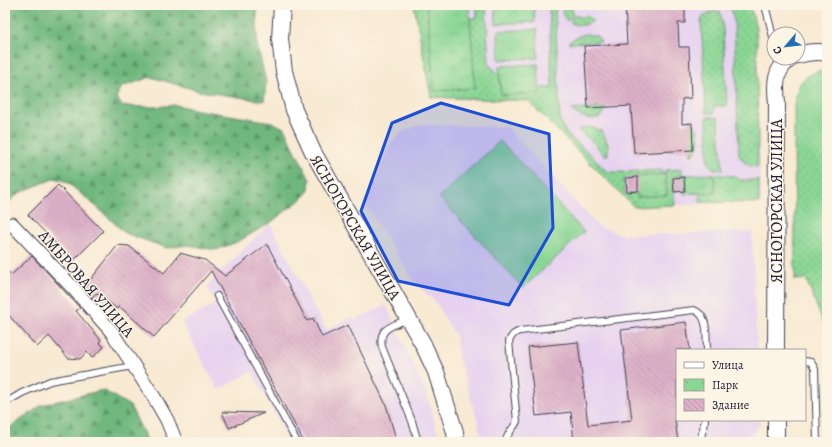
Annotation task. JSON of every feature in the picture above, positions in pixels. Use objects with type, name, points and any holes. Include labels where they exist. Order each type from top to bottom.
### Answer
[{"type":"street","name":"ЯСНОГОРСКАЯ УЛИЦА","points":[[282,5],[280,38],[284,71],[294,110],[313,152],[423,344],[436,372],[451,418],[456,442]]},
{"type":"street","points":[[806,53],[827,53]]},
{"type":"street","name":"ЯСНОГОРСКАЯ УЛИЦА","points":[[776,349],[775,84],[781,66]]},
{"type":"street","name":"АМБРОВАЯ УЛИЦА","points":[[12,224],[111,331],[154,397],[167,420],[176,442]]},
{"type":"street","points":[[776,421],[776,442]]},
{"type":"lane","points":[[766,5],[771,26]]},
{"type":"lane","points":[[217,296],[297,442]]},
{"type":"lane","points":[[506,442],[506,436],[517,421],[509,341],[511,336],[520,330],[694,310],[700,312],[705,321],[707,349]]},
{"type":"lane","points":[[409,318],[385,330],[381,340],[382,347],[412,421],[418,442]]},
{"type":"lane","points":[[806,361],[810,362],[814,369],[817,442]]},
{"type":"lane","points":[[5,403],[22,393],[50,381],[133,366]]},
{"type":"lane","points":[[700,442],[705,421]]},
{"type":"highlighted area","points":[[441,103],[549,134],[553,228],[509,305],[398,281],[361,211],[392,123]]},
{"type":"shaded area","points":[[420,5],[751,5],[754,16],[761,201],[634,207],[532,101],[435,97]]},
{"type":"shaded area","points":[[423,124],[507,127],[598,226],[622,235],[752,232],[757,349],[676,349],[676,421],[760,421],[760,426],[744,442],[481,442],[479,426],[457,353],[456,338],[437,304],[414,281],[365,204],[390,144],[403,131]]},
{"type":"shaded area","points":[[270,223],[326,330],[352,317],[354,320],[386,305],[427,395],[440,442],[290,442],[252,372],[218,390],[182,322],[216,304],[207,286]]},
{"type":"green space","points":[[5,5],[257,5],[257,43],[266,82],[264,101],[199,91],[151,77],[122,87],[116,97],[122,106],[154,107],[176,105],[272,122],[284,128],[310,180],[309,189],[304,197],[270,223],[237,242],[216,250],[187,245],[167,248],[125,233],[67,182],[55,178],[19,193],[5,206]]},
{"type":"green space","points":[[414,5],[427,5],[434,91],[475,88],[470,18],[477,18],[477,8],[486,7],[489,65],[499,74],[501,95],[540,93],[539,88],[552,88],[549,5],[555,5],[560,120],[566,133],[609,172],[662,170],[662,174],[635,176],[635,178],[624,179],[625,194],[637,193],[637,197],[667,195],[665,170],[682,169],[682,176],[672,177],[675,205],[634,207],[528,101],[431,97]]},
{"type":"green space","points":[[427,5],[469,5],[475,88],[434,91]]},
{"type":"green space","points":[[495,5],[534,5],[535,22],[496,24]]},
{"type":"green space","points":[[562,5],[571,5],[573,14],[567,21],[563,15]]},
{"type":"green space","points":[[730,5],[750,5],[756,28],[758,167],[747,164],[739,155],[734,21]]},
{"type":"green space","points":[[720,11],[723,29],[727,106],[714,106],[714,113],[706,113],[701,22],[706,14]]},
{"type":"green space","points":[[574,15],[581,17],[587,15],[593,21],[584,25],[576,25],[570,22]]},
{"type":"green space","points":[[537,29],[538,58],[499,60],[498,31]]},
{"type":"green space","points":[[587,34],[597,36],[601,42],[568,43],[577,37]]},
{"type":"green space","points":[[538,64],[540,93],[501,95],[499,66]]},
{"type":"green space","points":[[818,71],[827,72],[827,332],[806,279],[795,280],[794,105],[796,93],[800,84],[807,77]]},
{"type":"green space","points":[[606,108],[602,116],[594,119],[582,117],[571,110]]},
{"type":"green space","points":[[707,117],[718,117],[723,170],[718,170],[710,166],[708,161]]},
{"type":"green space","points":[[690,120],[696,127],[699,138],[697,148],[691,156]]},
{"type":"green space","points":[[587,127],[603,132],[608,145],[608,155],[604,155],[595,144],[578,130]]},
{"type":"green space","points":[[500,141],[584,232],[523,288],[439,197]]},
{"type":"green space","points":[[665,174],[667,195],[637,197],[635,176]]},
{"type":"green space","points":[[711,174],[734,176],[740,180],[759,180],[759,203],[700,202],[700,193],[715,192],[715,182]]},
{"type":"green space","points":[[714,174],[715,192],[684,194],[683,175]]},
{"type":"green space","points":[[103,390],[130,406],[148,442],[5,442],[5,431],[42,405]]},
{"type":"building","points":[[625,5],[685,5],[685,23],[678,23],[679,47],[689,47],[691,98],[682,99],[682,124],[692,123],[693,150],[634,153],[631,106],[588,108],[584,46],[627,44]]},
{"type":"building","points":[[638,177],[638,191],[627,192],[626,178]]},
{"type":"building","points":[[684,177],[685,191],[674,192],[673,178]]},
{"type":"building","points":[[58,185],[103,231],[73,261],[28,215]]},
{"type":"building","points":[[267,244],[307,321],[313,318],[322,337],[348,325],[386,405],[397,442],[304,442],[211,271],[154,337],[119,306],[117,309],[97,293],[92,297],[84,288],[118,245],[129,246],[164,273],[180,253],[205,260],[225,276]]},
{"type":"building","points":[[32,256],[80,308],[76,311],[101,340],[99,342],[104,347],[92,358],[87,352],[80,359],[68,358],[49,336],[37,347],[5,311],[5,267],[11,275]]},
{"type":"building","points":[[686,322],[690,349],[676,349],[675,420],[678,442],[574,442],[571,412],[536,416],[528,347],[578,342],[588,425],[632,420],[621,330]]},
{"type":"building","points":[[222,412],[264,413],[229,428]]}]
